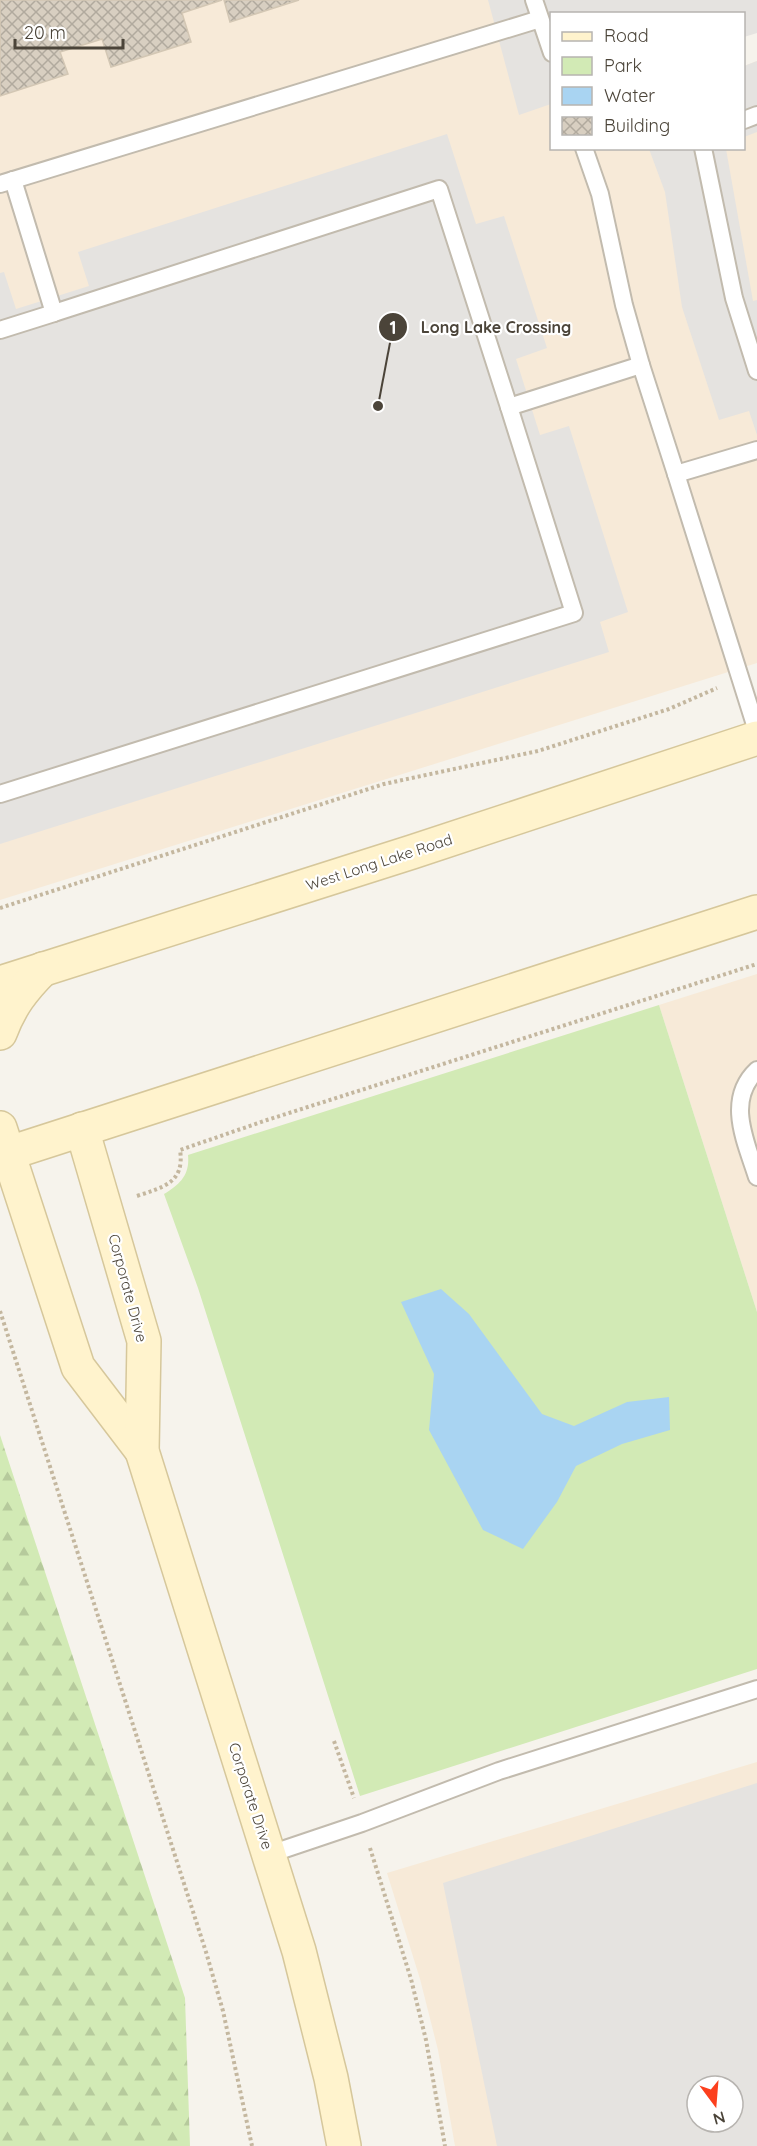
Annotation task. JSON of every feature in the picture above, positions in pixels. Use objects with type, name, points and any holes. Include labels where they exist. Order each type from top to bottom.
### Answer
[{"type":"main road","name":"West Long Lake Road","points":[[0,983],[412,852],[757,738]]},
{"type":"main road","points":[[2,1146],[81,1129],[757,912]]},
{"type":"main road","points":[[0,1033],[22,990],[43,969]]},
{"type":"main road","name":"Corporate Drive","points":[[81,1129],[144,1341],[142,1451],[270,1854],[317,2017],[344,2146]]},
{"type":"main road","name":"Corporate Drive","points":[[2,1146],[78,1367],[142,1451]]},
{"type":"lane","points":[[534,0],[550,47]]},
{"type":"lane","points":[[54,313],[6,182],[540,19]]},
{"type":"lane","points":[[585,150],[600,194],[624,305],[640,365],[757,731]]},
{"type":"lane","points":[[703,150],[734,298],[757,371]]},
{"type":"lane","points":[[0,330],[439,189],[574,613],[0,794]]},
{"type":"lane","points":[[509,407],[640,365]]},
{"type":"lane","points":[[676,474],[757,450]]},
{"type":"lane","points":[[757,1070],[750,1077],[741,1098],[739,1121],[757,1177]]},
{"type":"lane","points":[[270,1854],[362,1823],[499,1772],[757,1689]]},
{"type":"path","points":[[0,908],[384,784],[538,751],[669,709],[740,678]]},
{"type":"path","points":[[127,1199],[169,1184],[178,1174],[182,1162],[180,1150],[757,964]]},
{"type":"path","points":[[0,1311],[206,1952],[223,2011],[252,2146]]},
{"type":"path","points":[[334,1741],[353,1796]]},
{"type":"path","points":[[370,1850],[411,1979],[424,2030],[445,2146]]},
{"type":"shaded area","points":[[0,0],[571,0],[555,12],[550,12],[550,150],[745,150],[745,66],[757,61],[757,663],[0,900]]},
{"type":"shaded area","points":[[488,0],[757,0],[757,33],[745,37],[745,12],[550,12],[550,104],[519,115]]},
{"type":"shaded area","points":[[757,61],[757,132],[745,137],[745,66]]},
{"type":"shaded area","points":[[447,134],[476,224],[504,216],[547,348],[516,359],[540,435],[569,426],[628,612],[600,622],[609,652],[0,844],[0,273],[4,272],[16,309],[89,286],[78,252]]},
{"type":"shaded area","points":[[649,150],[726,150],[753,301],[757,300],[757,435],[749,411],[719,420],[682,307],[665,192]]},
{"type":"shaded area","points":[[757,974],[757,1312],[659,1005]]},
{"type":"shaded area","points":[[757,1762],[757,2146],[455,2146],[438,2050],[420,1979],[387,1873]]},
{"type":"shaded area","points":[[757,1783],[757,2146],[497,2146],[443,1883]]},
{"type":"green space","points":[[659,1005],[757,1312],[757,1669],[360,1796],[198,1288],[164,1194],[183,1178],[186,1173],[188,1155]]},
{"type":"green space","points":[[0,1435],[185,1998],[190,2146],[0,2146]]},
{"type":"water","points":[[441,1289],[469,1314],[542,1414],[574,1426],[627,1402],[669,1397],[670,1430],[622,1444],[576,1466],[557,1502],[523,1549],[483,1530],[429,1430],[434,1374],[401,1302]]},
{"type":"building","points":[[0,0],[222,0],[182,13],[191,42],[111,67],[102,39],[60,52],[68,74],[0,96]]},
{"type":"building","points":[[224,0],[299,0],[230,22]]},
{"type":"place","name":"Long Lake Crossing","points":[[378,406]]}]
